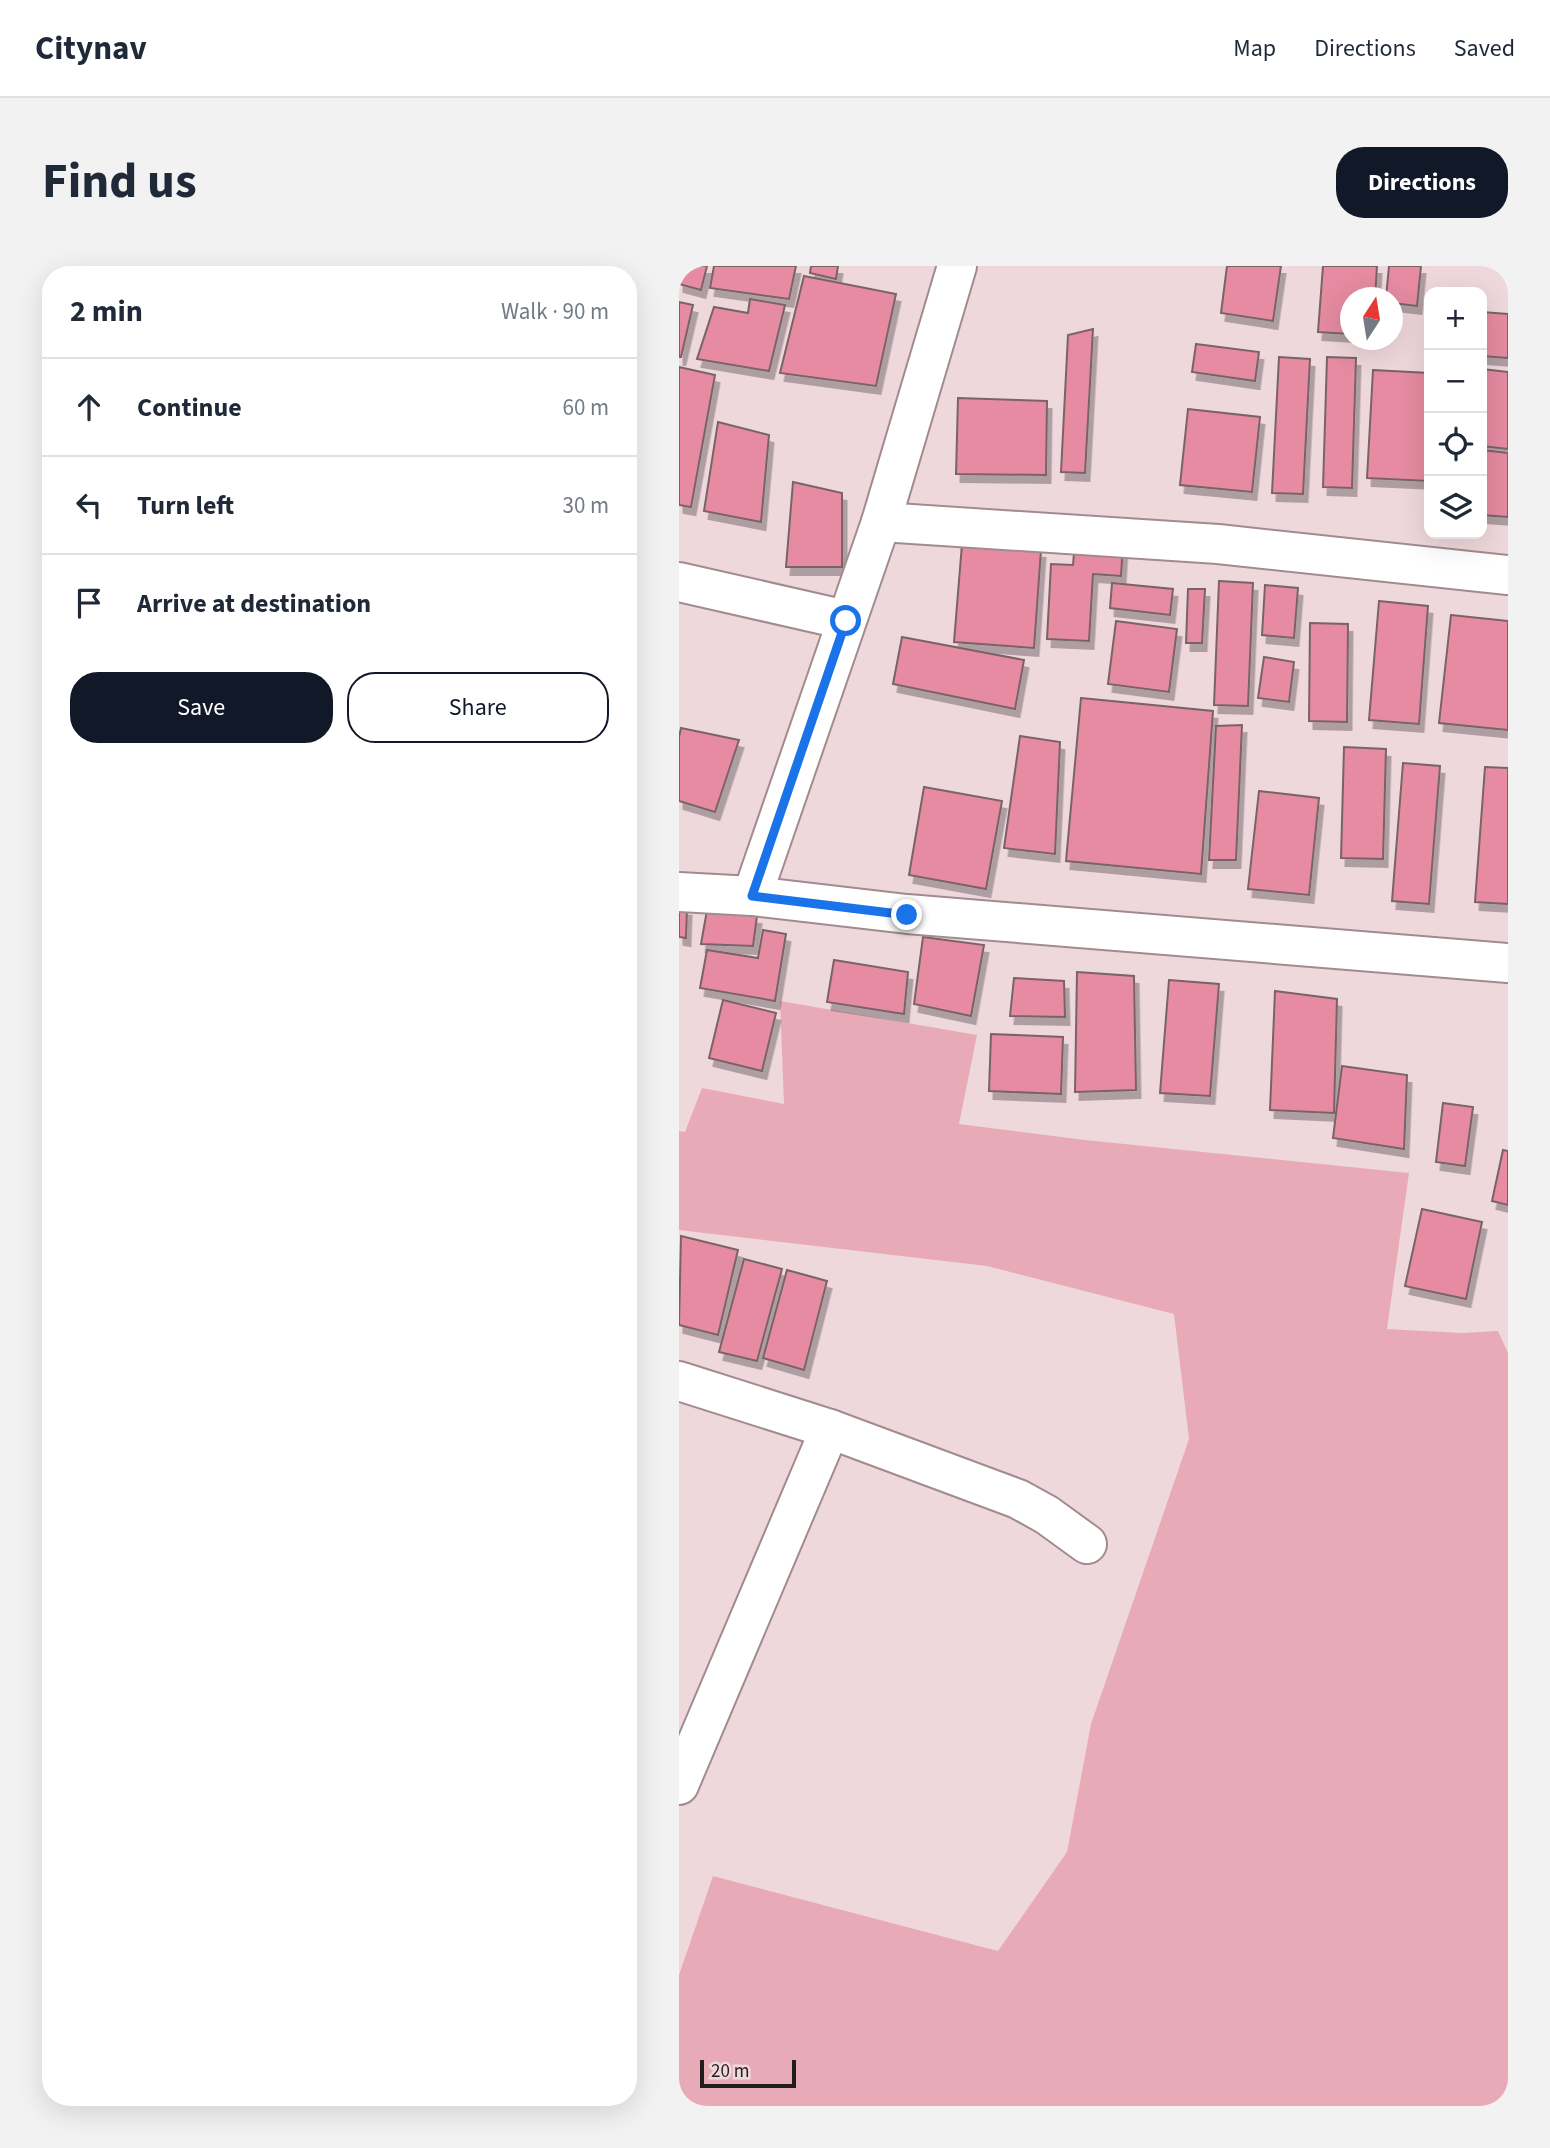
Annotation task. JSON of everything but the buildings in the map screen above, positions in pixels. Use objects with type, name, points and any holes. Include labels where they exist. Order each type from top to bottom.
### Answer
[{"type":"street","points":[[752,896],[881,522],[957,266]]},
{"type":"street","points":[[881,522],[1218,544],[1508,575]]},
{"type":"street","points":[[679,582],[846,621]]},
{"type":"street","points":[[679,892],[752,896],[907,915],[1508,963]]},
{"type":"street","points":[[679,1381],[830,1429],[1018,1499],[1047,1515],[1087,1545]]},
{"type":"street","points":[[679,1785],[830,1429]]},
{"type":"shaded area","points":[[780,1001],[977,1035],[959,1124],[1085,1140],[1409,1173],[1387,1329],[1462,1333],[1498,1331],[1508,1353],[1508,2106],[679,2106],[679,1975],[713,1876],[998,1951],[1067,1852],[1091,1724],[1189,1439],[1174,1314],[987,1266],[679,1230],[679,1131],[685,1132],[702,1088],[784,1104]]},
{"type":"route","points":[[846,621],[752,896],[907,915]]}]
